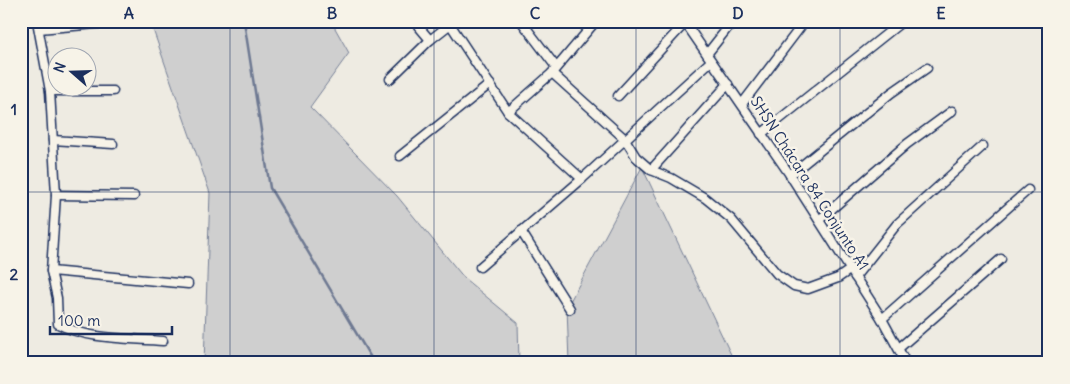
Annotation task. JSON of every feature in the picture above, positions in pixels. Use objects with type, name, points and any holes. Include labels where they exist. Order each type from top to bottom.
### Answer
[{"type":"street","points":[[414,21],[430,40]]},
{"type":"street","points":[[521,21],[554,70],[625,139],[636,157],[651,170],[670,178],[705,198],[731,219],[777,274],[794,286],[808,288],[838,278],[850,269]]},
{"type":"street","points":[[508,112],[554,70],[596,21]]},
{"type":"street","points":[[480,267],[582,179],[625,139],[709,57],[733,21]]},
{"type":"street","points":[[742,104],[805,21]]},
{"type":"street","points":[[762,134],[899,24],[894,21]]},
{"type":"street","points":[[618,96],[685,22]]},
{"type":"street","name":"SHSN Chácara 84 Conjunto A1","points":[[685,22],[790,175],[882,319],[906,363]]},
{"type":"street","points":[[48,80],[38,25],[108,23]]},
{"type":"street","points":[[390,79],[430,40],[452,23],[508,112],[582,179]]},
{"type":"street","points":[[790,175],[891,93],[927,68]]},
{"type":"street","points":[[400,156],[490,84]]},
{"type":"street","points":[[651,170],[728,84]]},
{"type":"street","points":[[98,91],[113,91]]},
{"type":"street","points":[[50,98],[56,195],[51,270],[57,298],[58,324],[68,330],[85,333],[163,341]]},
{"type":"street","points":[[819,220],[906,144],[952,111]]},
{"type":"street","points":[[52,140],[113,144]]},
{"type":"street","points":[[856,277],[897,224],[984,146]]},
{"type":"street","points":[[882,319],[1028,190]]},
{"type":"street","points":[[56,195],[134,196]]},
{"type":"street","points":[[522,231],[570,309]]},
{"type":"street","points":[[899,348],[1001,259]]},
{"type":"street","points":[[51,270],[188,284]]},
{"type":"shaded area","points":[[150,21],[331,21],[349,53],[310,107],[397,196],[465,279],[518,323],[519,363],[204,363],[210,193]]},
{"type":"shaded area","points":[[642,167],[735,363],[569,363],[567,307]]},
{"type":"waterway","points":[[244,21],[270,188],[374,363]]}]
